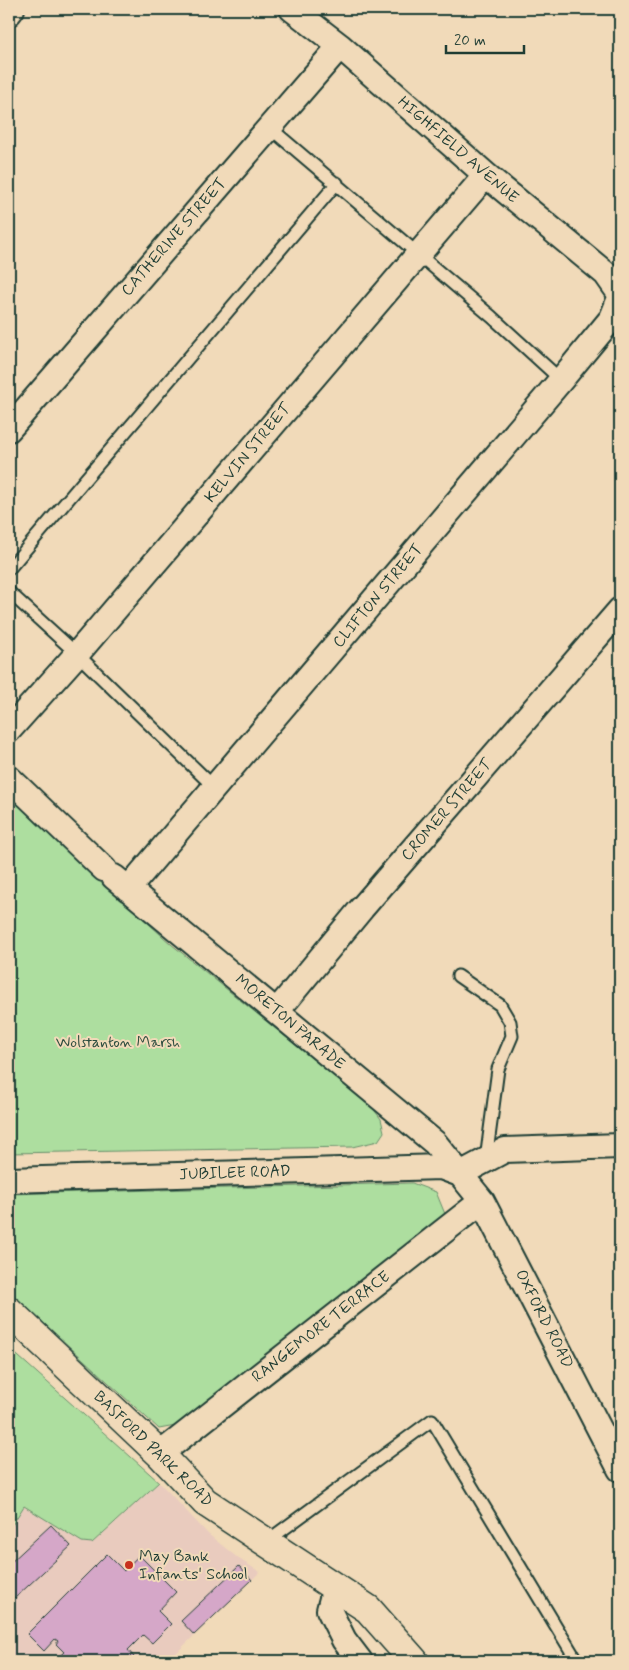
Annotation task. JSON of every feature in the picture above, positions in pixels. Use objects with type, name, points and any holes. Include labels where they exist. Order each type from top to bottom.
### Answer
[{"type":"main road","name":"BASFORD PARK ROAD","points":[[9,1311],[160,1454],[205,1502],[368,1609],[414,1661]]},
{"type":"street","points":[[9,13],[12,9]]},
{"type":"street","name":"HIGHFIELD AVENUE","points":[[292,9],[340,46],[486,175],[606,274],[620,294]]},
{"type":"street","name":"CATHERINE STREET","points":[[9,429],[340,46]]},
{"type":"street","name":"KELVIN STREET","points":[[9,730],[77,654],[486,175]]},
{"type":"street","name":"CLIFTON STREET","points":[[115,878],[215,788],[561,380],[612,318],[620,298]]},
{"type":"street","name":"CROMER STREET","points":[[277,1011],[362,908],[620,610]]},
{"type":"street","name":"MORETON PARADE","points":[[9,778],[115,878],[436,1143],[460,1174]]},
{"type":"street","points":[[460,1174],[506,1150],[620,1146]]},
{"type":"street","name":"JUBILEE ROAD","points":[[9,1180],[441,1167],[460,1174]]},
{"type":"street","name":"OXFORD ROAD","points":[[460,1174],[482,1201],[620,1470]]},
{"type":"street","name":"RANGEMORE TERRACE","points":[[160,1454],[482,1201]]},
{"type":"street","points":[[335,1587],[329,1610],[344,1640],[360,1661]]},
{"type":"lane","points":[[270,127],[338,183],[417,254],[492,317],[561,380]]},
{"type":"lane","points":[[9,568],[338,183]]},
{"type":"lane","points":[[9,592],[77,654],[215,788]]},
{"type":"lane","points":[[458,976],[500,1005],[510,1022],[512,1036],[498,1069],[486,1160]]},
{"type":"lane","points":[[266,1542],[432,1420],[577,1661]]},
{"type":"shaded area","name":"May Bank Infants' School","points":[[159,1482],[208,1534],[239,1559],[260,1572],[168,1661],[9,1661],[9,1530],[24,1506],[82,1542],[92,1543]]},
{"type":"green space","name":"Wolstanton Marsh","points":[[9,797],[171,944],[372,1107],[381,1119],[384,1132],[378,1141],[352,1147],[9,1153]]},
{"type":"green space","points":[[412,1183],[436,1192],[445,1214],[181,1425],[159,1429],[9,1291],[9,1194]]},
{"type":"green space","points":[[9,1348],[159,1482],[92,1543],[82,1542],[24,1506],[9,1530]]},
{"type":"building","points":[[51,1525],[71,1546],[15,1598],[9,1591],[9,1564]]},
{"type":"building","points":[[107,1554],[124,1571],[139,1555],[176,1592],[158,1611],[171,1624],[152,1643],[143,1635],[128,1650],[134,1657],[130,1661],[54,1661],[64,1652],[56,1644],[58,1641],[55,1639],[44,1651],[27,1634]]},
{"type":"building","points":[[239,1566],[252,1580],[194,1635],[181,1621]]},
{"type":"place","name":"May Bank Infants' School","points":[[129,1565]]}]
